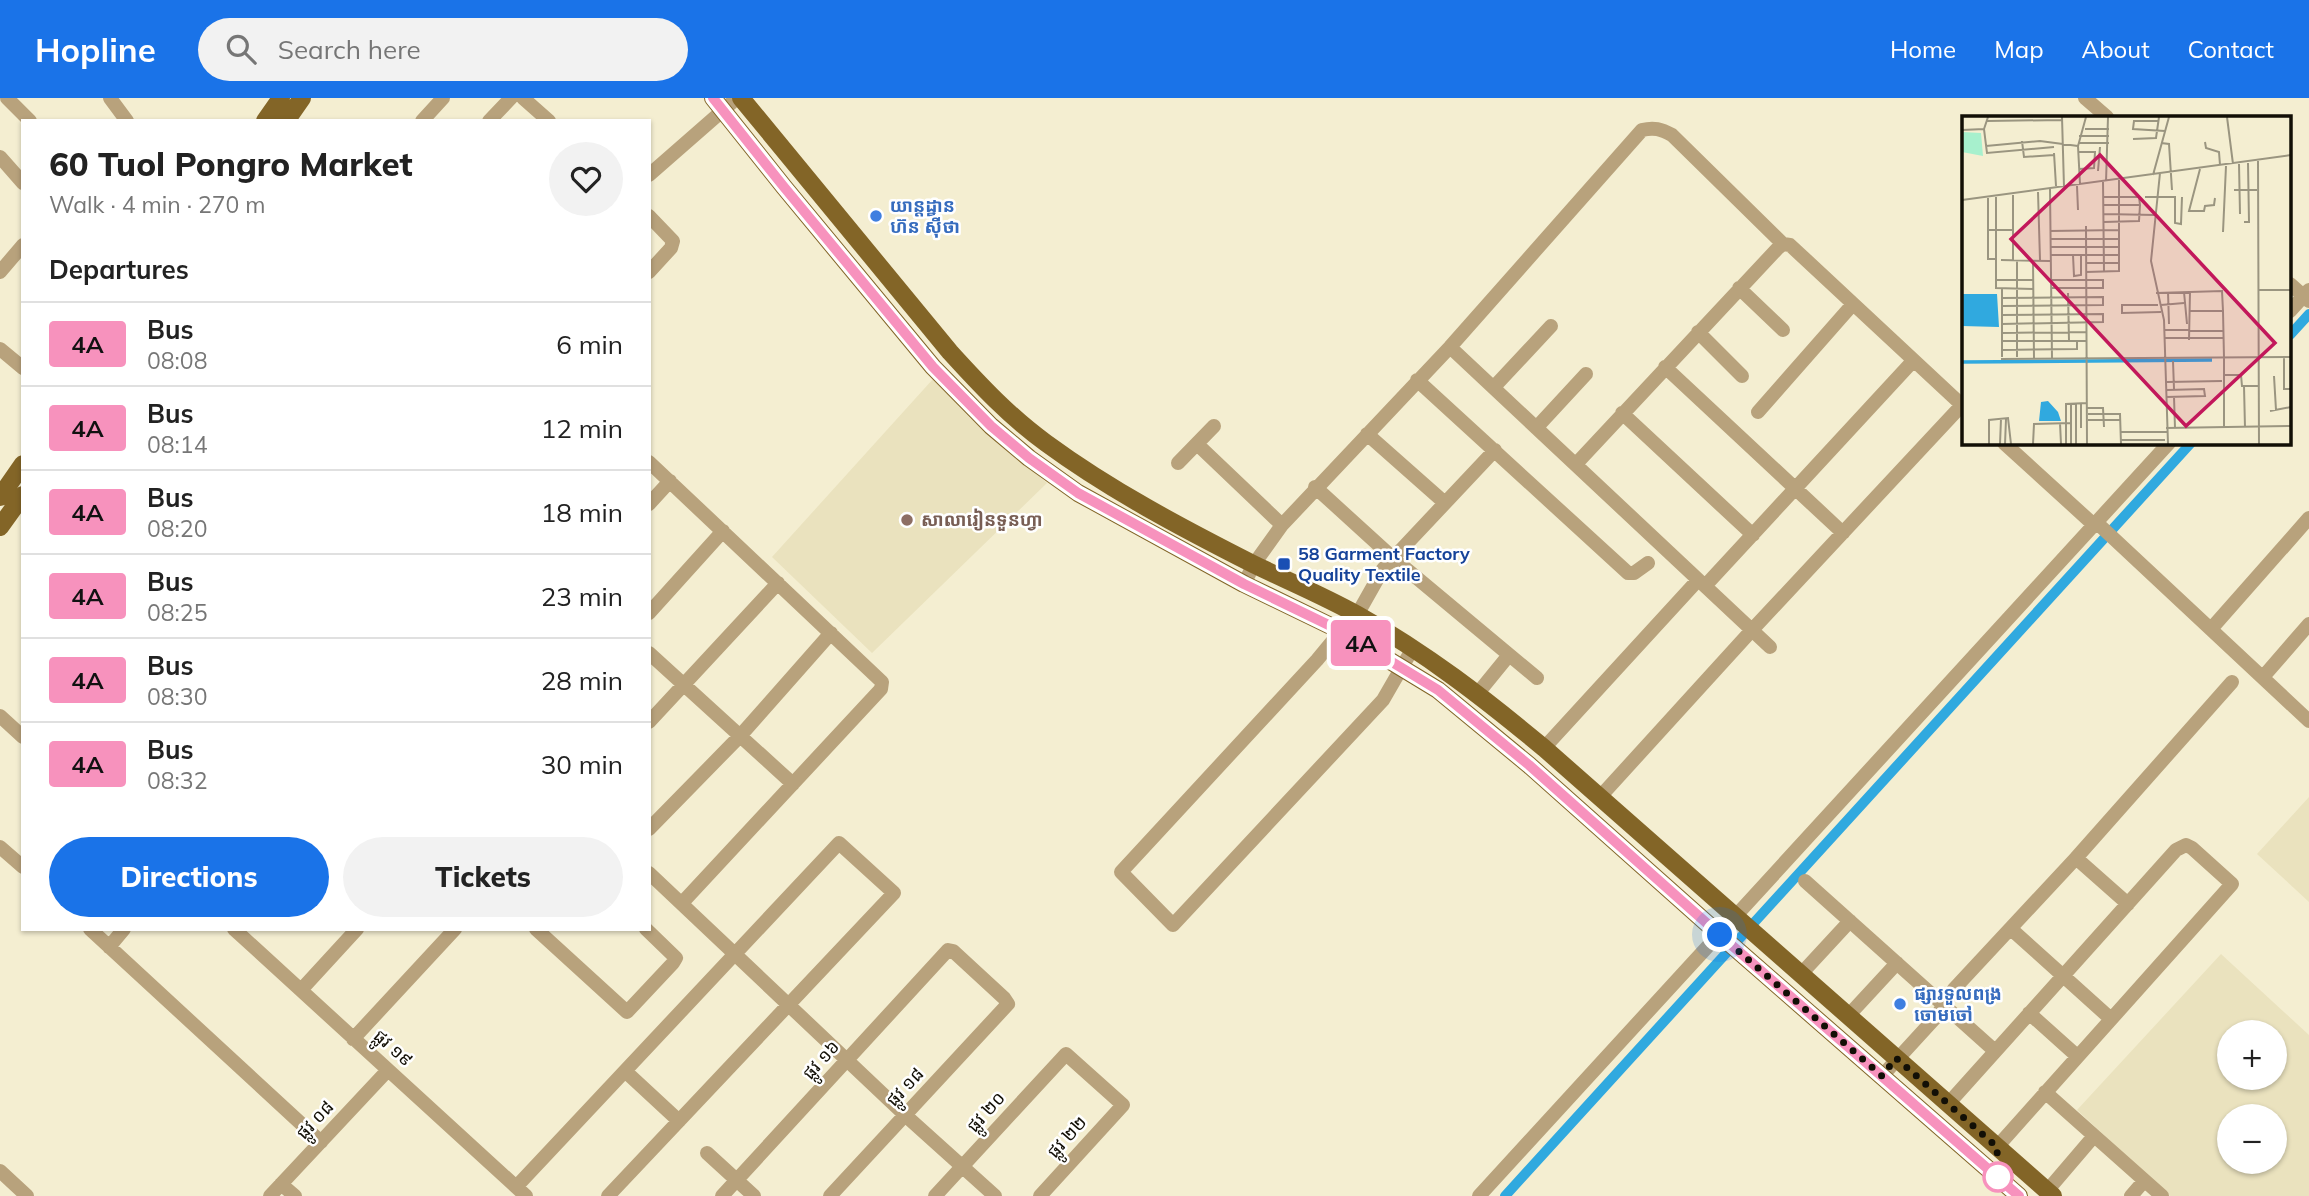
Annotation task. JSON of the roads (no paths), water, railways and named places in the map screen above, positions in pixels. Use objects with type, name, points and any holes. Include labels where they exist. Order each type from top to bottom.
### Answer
[{"type":"main road","points":[[275,116],[302,98]]},
{"type":"main road","points":[[729,101],[969,373],[1006,410],[1090,474],[1195,533],[1357,615],[1413,648],[1478,693],[1544,748],[2050,1194]]},
{"type":"main road","points":[[729,101],[784,187],[953,388],[991,426],[1029,458],[1078,493],[1244,584],[1341,631],[1438,690],[1468,713],[2019,1196]]},
{"type":"main road","points":[[953,388],[969,373]]},
{"type":"main road","points":[[1029,458],[1045,442]]},
{"type":"main road","points":[[0,497],[21,467]]},
{"type":"main road","points":[[0,527],[21,498]]},
{"type":"street","points":[[7,98],[28,119]]},
{"type":"street","points":[[110,98],[126,119]]},
{"type":"street","points":[[424,119],[443,98]]},
{"type":"street","points":[[491,119],[511,98]]},
{"type":"street","points":[[523,98],[547,119]]},
{"type":"street","points":[[2085,98],[2106,116]]},
{"type":"street","points":[[651,172],[729,101]]},
{"type":"street","points":[[1244,584],[1254,564],[1282,525],[1315,488],[1450,347],[1642,130],[1652,127],[1672,135],[1783,244],[1790,245],[1962,405]]},
{"type":"street","points":[[0,157],[21,181]]},
{"type":"street","points":[[651,218],[673,241],[671,248],[651,270]]},
{"type":"street","points":[[1576,464],[1783,244]]},
{"type":"street","points":[[0,272],[21,247]]},
{"type":"street","points":[[2292,285],[2307,295],[2292,308]]},
{"type":"street","points":[[1739,288],[1783,330]]},
{"type":"street","points":[[1758,412],[1853,304]]},
{"type":"street","points":[[1494,387],[1551,326]]},
{"type":"street","points":[[1698,332],[1742,376]]},
{"type":"street","points":[[1450,347],[1770,647]]},
{"type":"street","points":[[0,349],[21,366]]},
{"type":"street","points":[[1544,748],[1702,583],[1753,535],[1913,361]]},
{"type":"street","points":[[1665,367],[1843,533]]},
{"type":"street","points":[[1537,427],[1586,374]]},
{"type":"street","points":[[1417,380],[1628,573],[1634,573],[1648,563]]},
{"type":"street","points":[[1599,798],[1752,630],[1962,407]]},
{"type":"street","points":[[1622,413],[1753,535]]},
{"type":"street","points":[[1178,463],[1214,426]]},
{"type":"street","points":[[1367,434],[1445,503]]},
{"type":"street","points":[[1197,444],[1282,525]]},
{"type":"street","points":[[2005,444],[2100,527],[2309,721]]},
{"type":"street","points":[[1479,1196],[1729,943],[2100,527],[2168,444]]},
{"type":"street","points":[[1357,615],[1383,569],[1494,450]]},
{"type":"street","points":[[651,464],[831,633],[882,685],[682,903]]},
{"type":"street","points":[[651,502],[670,481]]},
{"type":"street","points":[[1315,488],[1393,558],[1537,678]]},
{"type":"street","points":[[2211,629],[2309,518]]},
{"type":"street","points":[[651,611],[723,531]]},
{"type":"street","points":[[651,720],[778,583]]},
{"type":"street","points":[[2263,677],[2309,624]]},
{"type":"street","points":[[1341,631],[1121,872],[1173,925],[1383,699],[1413,648]]},
{"type":"street","points":[[651,827],[740,736],[831,633]]},
{"type":"street","points":[[651,655],[793,784]]},
{"type":"street","points":[[1478,693],[1509,655]]},
{"type":"street","points":[[1882,1076],[1936,1017],[1954,989],[2076,858],[2232,682]]},
{"type":"street","points":[[0,716],[21,735]]},
{"type":"street","points":[[521,1191],[625,1072],[839,844],[894,893],[608,1196]]},
{"type":"street","points":[[1948,1104],[2176,850],[2186,845],[2192,848],[2232,884],[1997,1147]]},
{"type":"street","points":[[0,846],[21,865]]},
{"type":"street","points":[[2076,858],[2128,904]]},
{"type":"street","points":[[651,875],[905,1115],[995,1196]]},
{"type":"street","points":[[1805,881],[1995,1051]]},
{"type":"street","points":[[1801,975],[1850,921]]},
{"type":"street","points":[[2011,929],[2111,1019]]},
{"type":"street","points":[[92,931],[321,1142]]},
{"type":"street","points":[[109,947],[122,931]]},
{"type":"street","points":[[301,990],[354,931]]},
{"type":"street","points":[[353,1039],[454,931]]},
{"type":"street","points":[[538,931],[627,1012],[676,958],[648,931]]},
{"type":"street","name":"ផ្លូវ ១៩","points":[[243,932],[353,1039],[521,1191]]},
{"type":"street","name":"ផ្លូវ ១៦","points":[[722,1196],[948,950],[953,951],[1008,1004]]},
{"type":"street","points":[[1848,1016],[1897,963]]},
{"type":"street","name":"ផ្លូវ ១៨","points":[[830,1196],[1008,1004]]},
{"type":"street","points":[[2029,1013],[2077,1056]]},
{"type":"street","name":"ផ្លូវ ២២","points":[[1040,1196],[1123,1105],[1066,1054]]},
{"type":"street","name":"ផ្លូវ ២០","points":[[935,1196],[1066,1054]]},
{"type":"street","name":"ផ្លូវ ០៨","points":[[270,1196],[388,1070]]},
{"type":"street","points":[[625,1072],[679,1121]]},
{"type":"street","points":[[2045,1092],[2162,1196]]},
{"type":"street","points":[[2050,1194],[2094,1136]]},
{"type":"street","points":[[707,1153],[754,1196]]},
{"type":"street","points":[[2,1178],[27,1196]]},
{"type":"street","points":[[2131,1196],[2144,1181]]},
{"type":"street","points":[[281,1184],[295,1196]]},
{"type":"waterway","points":[[2292,333],[2309,314]]},
{"type":"waterway","points":[[1505,1196],[2190,444]]},
{"type":"place","name":"យាន្ដដ្ឋាន ហ៊ន ស៊ីថា","points":[[876,216]]},
{"type":"place","name":"សាលារៀនទួនហ្វា","points":[[907,520]]},
{"type":"place","name":"58 Garment Factory Quality Textile","points":[[1284,564]]},
{"type":"place","name":"ផ្សារទួលពង្រ ចោមចៅ","points":[[1900,1004]]}]
